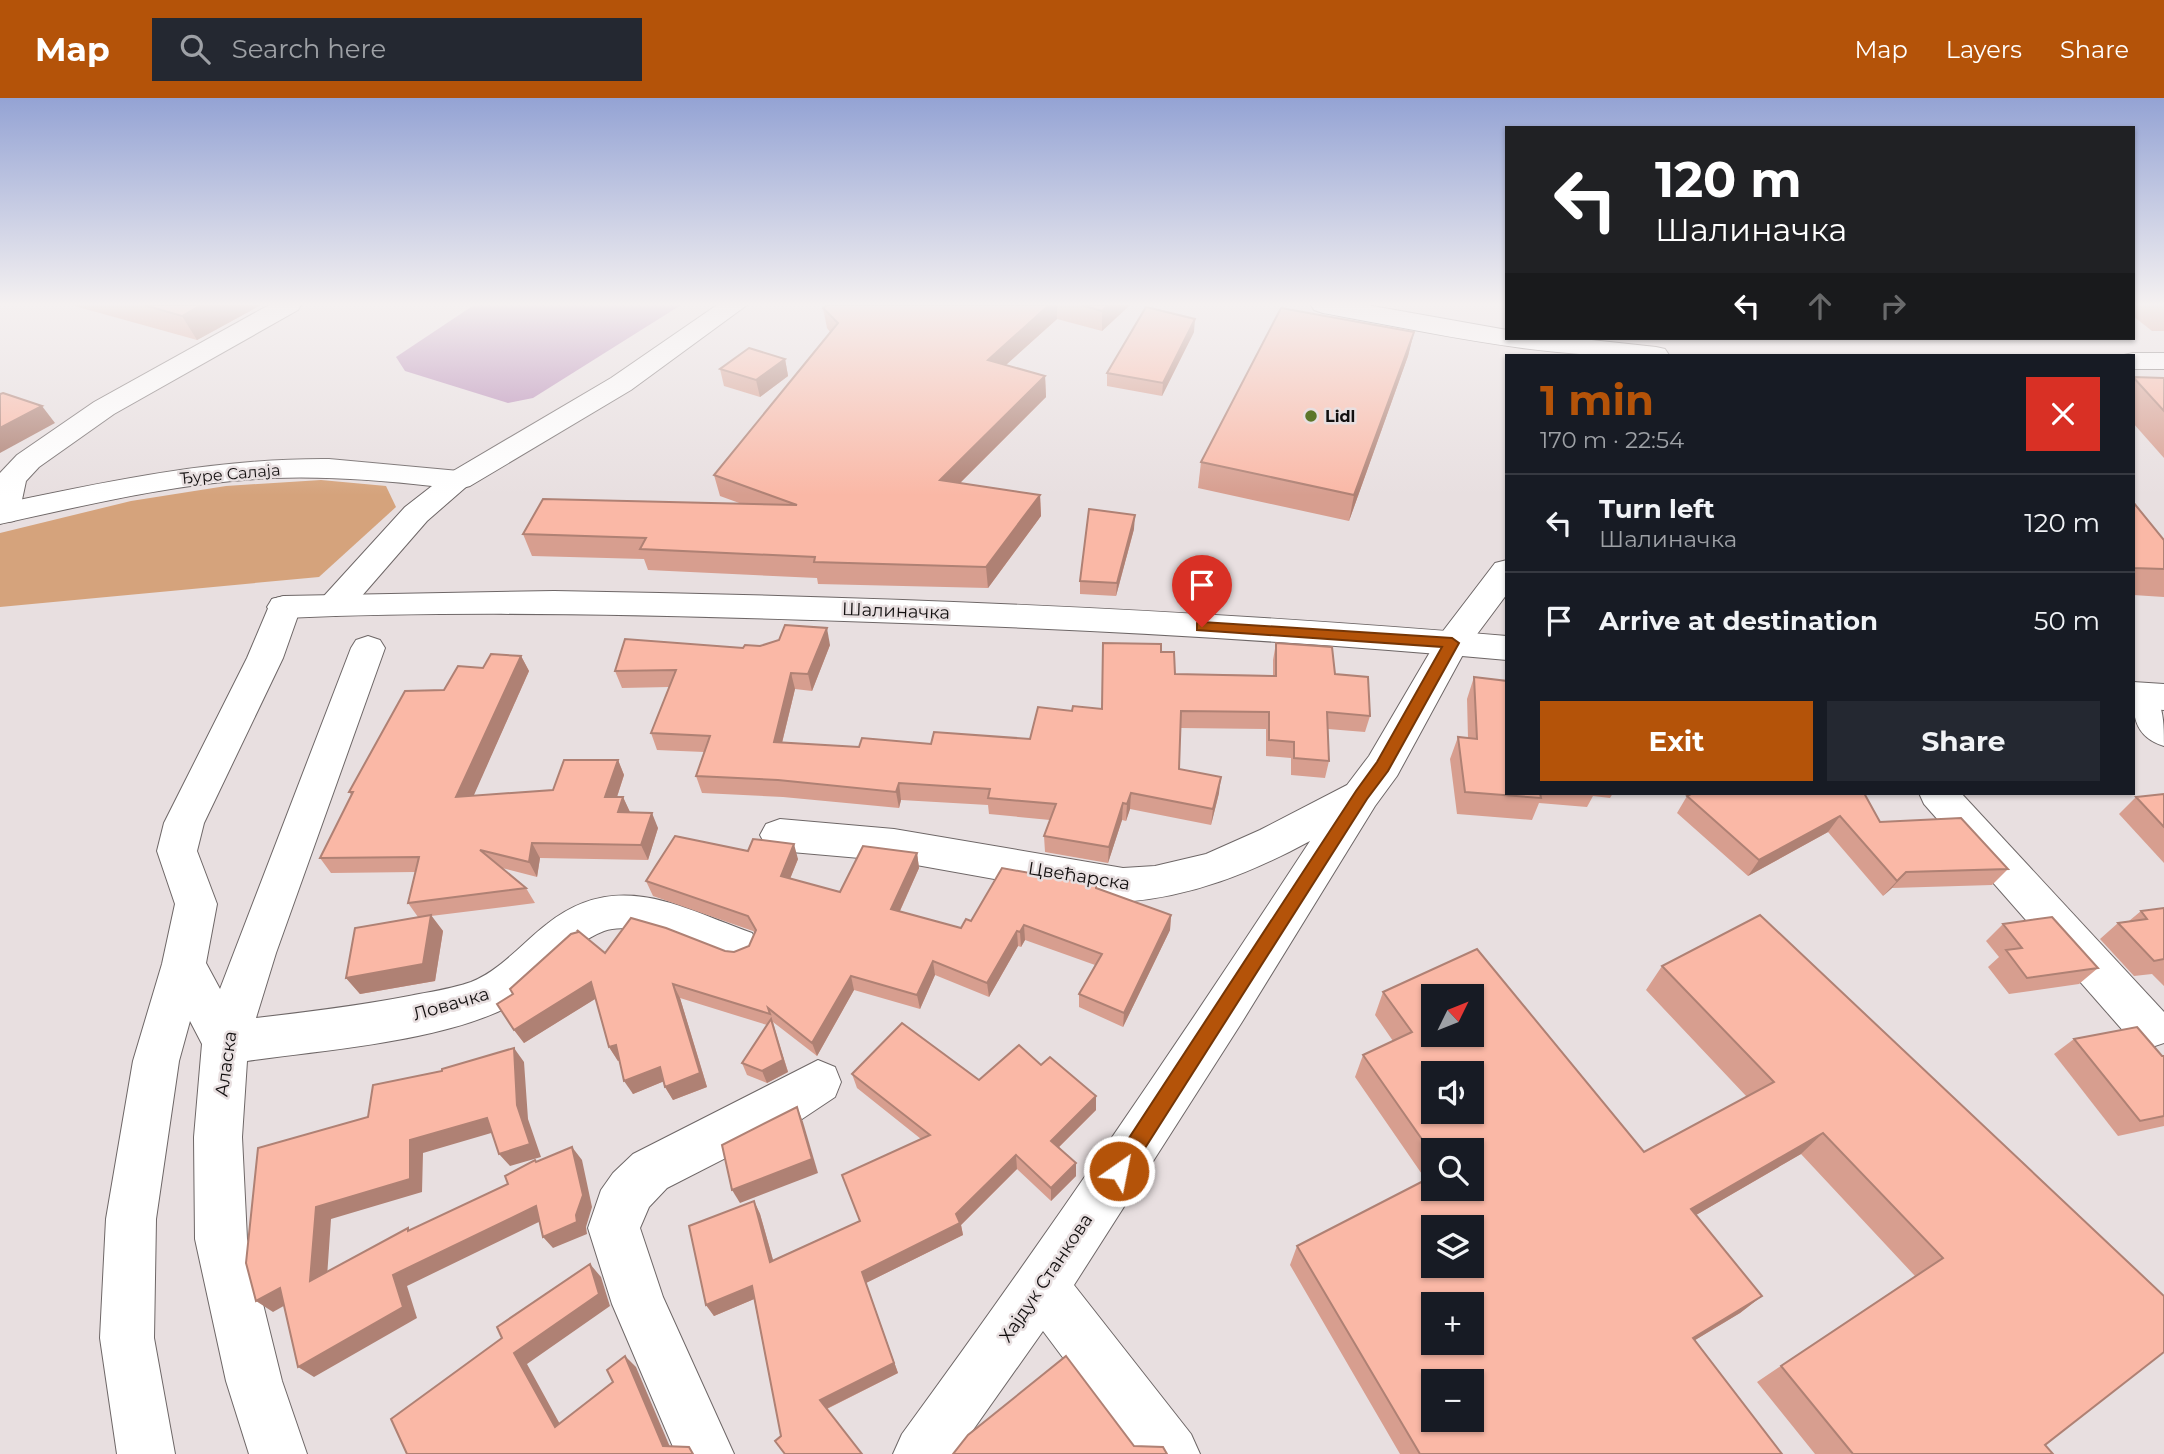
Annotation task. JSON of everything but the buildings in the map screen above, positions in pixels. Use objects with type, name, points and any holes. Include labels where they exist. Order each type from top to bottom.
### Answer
[{"type":"street","name":"Ђуре Салаја","points":[[176,368],[104,408],[28,461],[11,479],[1,514],[191,476],[258,470],[312,468],[397,472],[459,480]]},
{"type":"street","points":[[335,605],[416,514],[459,480],[644,368]]},
{"type":"street","name":"Хајдук Станкова","points":[[922,1454],[1042,1287],[1361,795],[1383,766],[1452,643],[1505,573]]},
{"type":"street","name":"Шалиначка","points":[[184,964],[196,904],[177,851],[182,833],[265,658],[284,607],[519,601],[885,611],[1174,625],[1505,648]]},
{"type":"street","name":"Аласка","points":[[278,1454],[254,1381],[221,1239],[218,1137],[225,1043],[254,953],[368,648]]},
{"type":"street","points":[[2144,695],[2164,732]]},
{"type":"street","name":"Цвећарска","points":[[780,835],[894,845],[1122,885],[1150,885],[1182,879],[1244,857],[1361,795]]},
{"type":"street","points":[[1940,795],[2149,1028]]},
{"type":"street","name":"Ловачка","points":[[225,1043],[391,1020],[462,1004],[497,990],[565,936],[603,913],[623,911],[656,918],[737,946]]},
{"type":"street","points":[[184,964],[225,1043]]},
{"type":"street","points":[[146,1454],[127,1338],[131,1219],[156,1060],[184,964]]},
{"type":"street","points":[[705,1454],[639,1304],[614,1228],[619,1208],[631,1190],[650,1171],[763,1114],[818,1082]]},
{"type":"street","points":[[1042,1287],[1171,1454]]},
{"type":"shaded area","points":[[403,368],[580,368],[533,398],[508,403]]},
{"type":"shaded area","points":[[321,480],[386,486],[396,507],[319,577],[0,607],[0,533],[131,501],[226,486]]},
{"type":"place","name":"Lidl","points":[[1311,416]]},
{"type":"route","points":[[1119,1171],[1361,795],[1383,766],[1452,643],[1202,627]]}]
